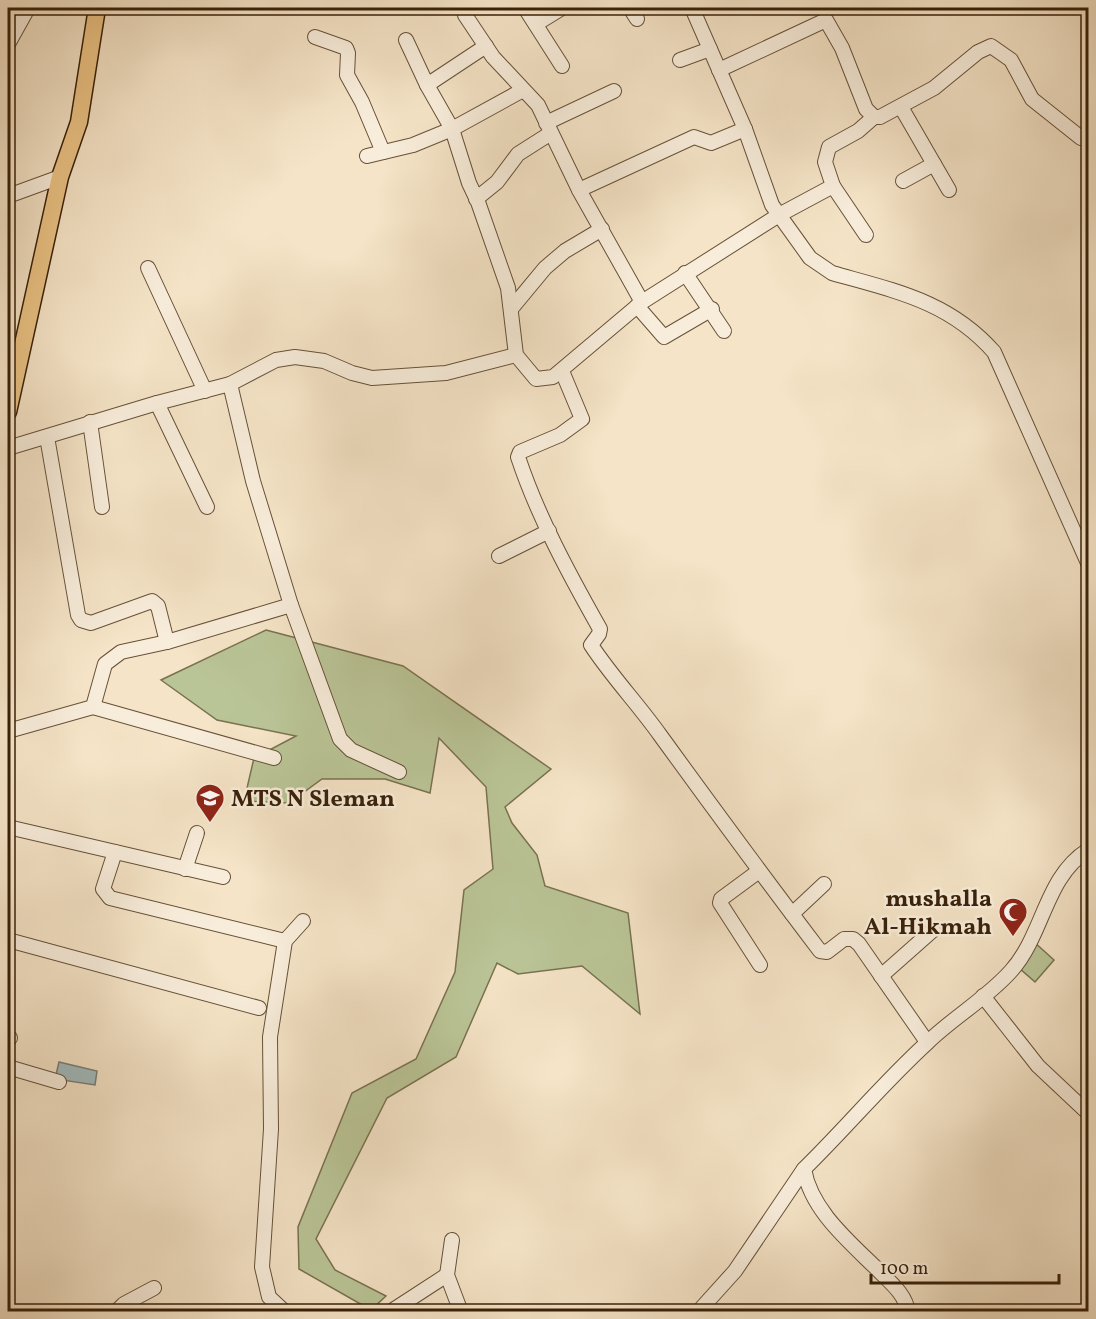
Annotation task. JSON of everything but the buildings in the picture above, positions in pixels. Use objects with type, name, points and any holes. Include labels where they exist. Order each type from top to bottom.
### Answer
[{"type":"main road","points":[[8,412],[10,392],[60,177],[79,122],[97,8]]},
{"type":"street","points":[[8,44],[28,8]]},
{"type":"street","points":[[464,8],[465,15],[486,46],[538,105],[579,190],[602,229],[640,304],[663,337],[711,309]]},
{"type":"street","points":[[525,8],[562,66]]},
{"type":"street","points":[[536,24],[562,8]]},
{"type":"street","points":[[692,8],[745,129],[772,205],[779,215],[810,258],[822,267],[832,273],[918,297],[946,311],[989,346],[994,352],[1038,446],[1089,563]]},
{"type":"street","points":[[819,8],[842,48],[866,109],[874,117]]},
{"type":"street","points":[[719,70],[826,20]]},
{"type":"street","points":[[315,37],[346,48],[348,53],[347,75],[362,102],[383,152]]},
{"type":"street","points":[[406,40],[427,85],[453,129],[508,288],[516,355],[536,379],[553,377],[562,371],[640,304],[685,273],[743,240],[779,215],[833,186]]},
{"type":"street","points":[[427,85],[486,46]]},
{"type":"street","points":[[866,235],[833,186],[825,162],[829,147],[858,131],[874,117],[883,117],[933,88],[978,52],[991,46],[1011,60],[1032,99],[1082,138],[1089,139]]},
{"type":"street","points":[[680,60],[710,49]]},
{"type":"street","points":[[368,156],[413,145],[453,129],[523,90]]},
{"type":"street","points":[[476,199],[497,182],[518,154],[549,128],[614,91]]},
{"type":"street","points":[[900,107],[949,190]]},
{"type":"street","points":[[579,190],[694,137],[711,143],[745,129]]},
{"type":"street","points":[[903,181],[934,164]]},
{"type":"street","points":[[8,196],[60,177]]},
{"type":"street","points":[[510,309],[558,257],[602,229]]},
{"type":"street","points":[[148,268],[205,391]]},
{"type":"street","points":[[685,273],[724,331]]},
{"type":"street","points":[[8,448],[90,422],[230,384],[276,360],[295,357],[324,361],[352,373],[372,378],[446,372],[516,355]]},
{"type":"street","points":[[562,371],[582,419],[560,435],[520,452],[518,457],[549,531],[600,629],[591,645],[820,951],[827,952],[844,939],[853,939],[927,1042]]},
{"type":"street","points":[[230,384],[253,481],[291,605],[340,739],[351,750],[399,772]]},
{"type":"street","points":[[157,403],[207,507]]},
{"type":"street","points":[[90,422],[102,507]]},
{"type":"street","points":[[47,437],[78,615],[81,620],[91,623],[152,601],[158,606],[167,642]]},
{"type":"street","points":[[499,556],[549,531]]},
{"type":"street","points":[[93,707],[108,660],[121,652],[167,642],[291,605]]},
{"type":"street","points":[[8,730],[93,707],[274,758]]},
{"type":"street","points":[[8,826],[222,877]]},
{"type":"street","points":[[185,869],[197,833]]},
{"type":"street","points":[[698,1311],[735,1271],[804,1169],[927,1042],[1012,970],[1035,929],[1061,874],[1089,850]]},
{"type":"street","points":[[115,852],[103,889],[110,898],[285,941]]},
{"type":"street","points":[[759,871],[721,899],[720,903],[760,965]]},
{"type":"street","points":[[792,914],[824,884]]},
{"type":"street","points":[[285,1311],[269,1297],[262,1267],[271,1129],[271,1025],[280,988],[285,941],[303,921]]},
{"type":"street","points":[[881,976],[933,930]]},
{"type":"street","points":[[8,940],[259,1008]]},
{"type":"street","points":[[983,996],[1038,1066],[1088,1112]]},
{"type":"street","points":[[8,1067],[59,1082]]},
{"type":"street","points":[[804,1169],[806,1181],[831,1223],[899,1291],[908,1311]]},
{"type":"street","points":[[452,1240],[447,1275],[461,1311]]},
{"type":"street","points":[[390,1311],[447,1275]]},
{"type":"street","points":[[116,1311],[124,1304],[154,1288]]},
{"type":"green space","points":[[266,630],[403,666],[551,769],[505,807],[512,823],[537,855],[545,886],[628,913],[640,1014],[582,966],[518,974],[497,963],[456,1057],[387,1098],[316,1239],[335,1270],[386,1296],[371,1310],[299,1269],[298,1227],[352,1093],[416,1059],[455,972],[464,890],[493,869],[486,787],[439,738],[430,793],[385,779],[322,779],[289,803],[244,801],[254,758],[296,736],[217,720],[161,680]]},
{"type":"green space","points":[[1033,941],[1054,960],[1035,982],[1018,967]]},
{"type":"water","points":[[59,1062],[97,1071],[95,1085],[55,1079]]},
{"type":"place","name":"MTS N Sleman","points":[[210,824]]},
{"type":"place","name":"mushalla Al-Hikmah","points":[[1013,938]]}]
